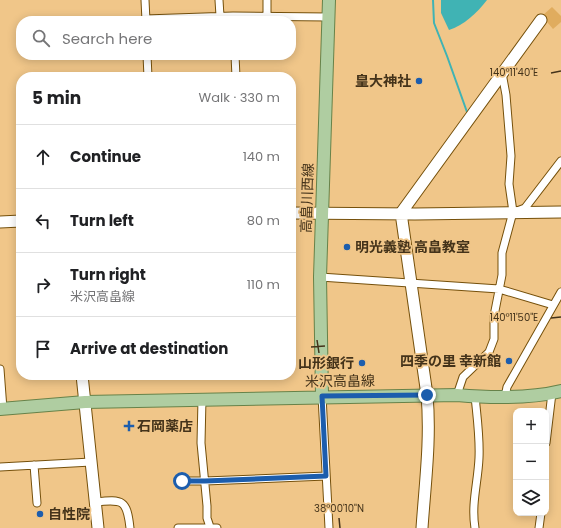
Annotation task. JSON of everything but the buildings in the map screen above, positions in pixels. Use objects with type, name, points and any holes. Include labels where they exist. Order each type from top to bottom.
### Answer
[{"type":"main road","name":"高畠川西線","points":[[322,396],[320,277],[329,0]]},
{"type":"main road","name":"米沢高畠線","points":[[2,409],[85,402],[457,394],[505,397],[558,392]]},
{"type":"street","points":[[145,0],[146,16]]},
{"type":"street","points":[[219,0],[220,16]]},
{"type":"street","points":[[263,16],[267,0]]},
{"type":"street","points":[[296,17],[328,17]]},
{"type":"street","points":[[422,528],[429,418],[401,213],[541,20]]},
{"type":"street","points":[[147,60],[148,72]]},
{"type":"street","points":[[235,60],[236,72]]},
{"type":"street","points":[[457,394],[462,377],[492,348],[494,339],[494,316],[502,275],[502,253],[513,212],[510,184],[511,156],[509,126],[502,72]]},
{"type":"street","points":[[513,212],[524,208],[561,161]]},
{"type":"street","points":[[296,213],[415,214],[561,212]]},
{"type":"street","points":[[0,222],[16,221]]},
{"type":"street","points":[[320,277],[499,289],[553,305]]},
{"type":"street","points":[[505,397],[507,387],[561,292]]},
{"type":"street","points":[[0,369],[2,409]]},
{"type":"street","points":[[83,380],[98,528]]},
{"type":"street","points":[[549,430],[558,392]]},
{"type":"street","points":[[322,396],[329,528]]},
{"type":"street","points":[[475,396],[479,439],[479,459],[473,517],[475,528]]},
{"type":"street","points":[[202,399],[201,443],[207,518],[210,528]]},
{"type":"street","points":[[0,467],[91,462]]},
{"type":"street","points":[[34,465],[37,503]]},
{"type":"street","points":[[182,481],[326,476]]},
{"type":"street","points":[[96,502],[114,500],[121,502],[126,507],[129,514],[130,528]]},
{"type":"street","points":[[539,528],[541,516]]},
{"type":"street","points":[[178,528],[217,528]]},
{"type":"shaded area","points":[[552,7],[561,16],[561,22],[553,29],[542,16]]},
{"type":"water","points":[[441,0],[487,0],[470,18],[449,30],[441,13]]},
{"type":"waterway","points":[[433,0],[434,23],[467,112]]},
{"type":"place","name":"皇大神社","points":[[419,81]]},
{"type":"place","name":"明光義塾 高畠教室","points":[[347,247]]},
{"type":"place","name":"四季の里 幸新館","points":[[509,361]]},
{"type":"place","name":"山形銀行","points":[[362,363]]},
{"type":"place","name":"石岡薬店","points":[[129,426]]},
{"type":"place","name":"自性院","points":[[40,514]]},
{"type":"route","points":[[182,481],[326,476],[322,396],[427,395]]}]
